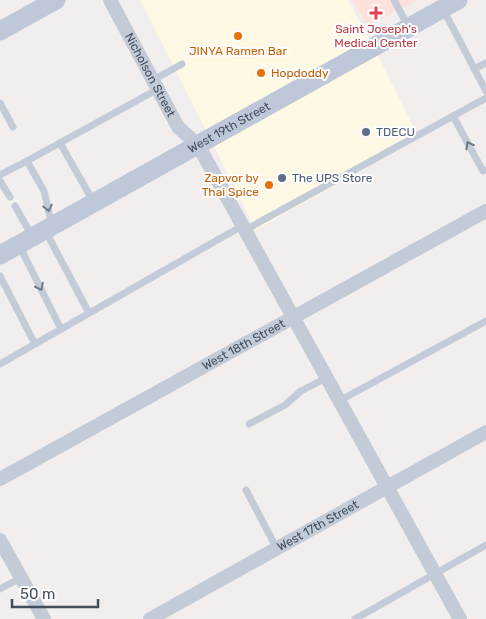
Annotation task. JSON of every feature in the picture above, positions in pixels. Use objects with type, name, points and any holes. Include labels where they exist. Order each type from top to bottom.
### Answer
[{"type":"street","points":[[0,31],[56,0]]},
{"type":"street","name":"Nicholson Street","points":[[110,0],[178,127],[198,145],[460,619]]},
{"type":"street","name":"West 19th Street","points":[[0,255],[450,4]]},
{"type":"street","name":"West 18th Street","points":[[0,479],[486,211]]},
{"type":"street","name":"West 17th Street","points":[[150,619],[486,432]]},
{"type":"street","points":[[0,540],[44,619]]},
{"type":"lane","points":[[394,0],[409,28]]},
{"type":"lane","points":[[450,4],[474,69],[486,90]]},
{"type":"lane","points":[[474,69],[486,63]]},
{"type":"lane","points":[[0,176],[60,143],[156,85],[182,64]]},
{"type":"lane","points":[[0,364],[244,228],[484,99],[486,108]]},
{"type":"lane","points":[[0,103],[13,127]]},
{"type":"lane","points":[[453,116],[483,172],[486,170]]},
{"type":"lane","points":[[60,143],[94,204]]},
{"type":"lane","points":[[27,161],[44,191],[37,234],[61,329]]},
{"type":"lane","points":[[0,181],[10,197]]},
{"type":"lane","points":[[15,206],[37,234],[89,313]]},
{"type":"lane","points":[[0,276],[35,344]]},
{"type":"lane","points":[[339,401],[486,321]]},
{"type":"lane","points":[[249,424],[285,405],[301,391],[326,378]]},
{"type":"lane","points":[[246,490],[277,549]]},
{"type":"lane","points":[[355,619],[486,546]]},
{"type":"lane","points":[[0,589],[21,578]]},
{"type":"shaded area","points":[[140,0],[348,0],[419,138],[256,230]]},
{"type":"shaded area","name":"Saint Joseph's Medical Center","points":[[352,0],[418,0],[368,26]]},
{"type":"place","name":"Saint Joseph's Medical Center","points":[[376,13]]},
{"type":"place","name":"JINYA Ramen Bar","points":[[238,36]]},
{"type":"place","name":"Hopdoddy","points":[[261,73]]},
{"type":"place","name":"TDECU","points":[[366,132]]},
{"type":"place","name":"The UPS Store","points":[[282,178]]},
{"type":"place","name":"Zapvor by Thai Spice","points":[[269,185]]}]
